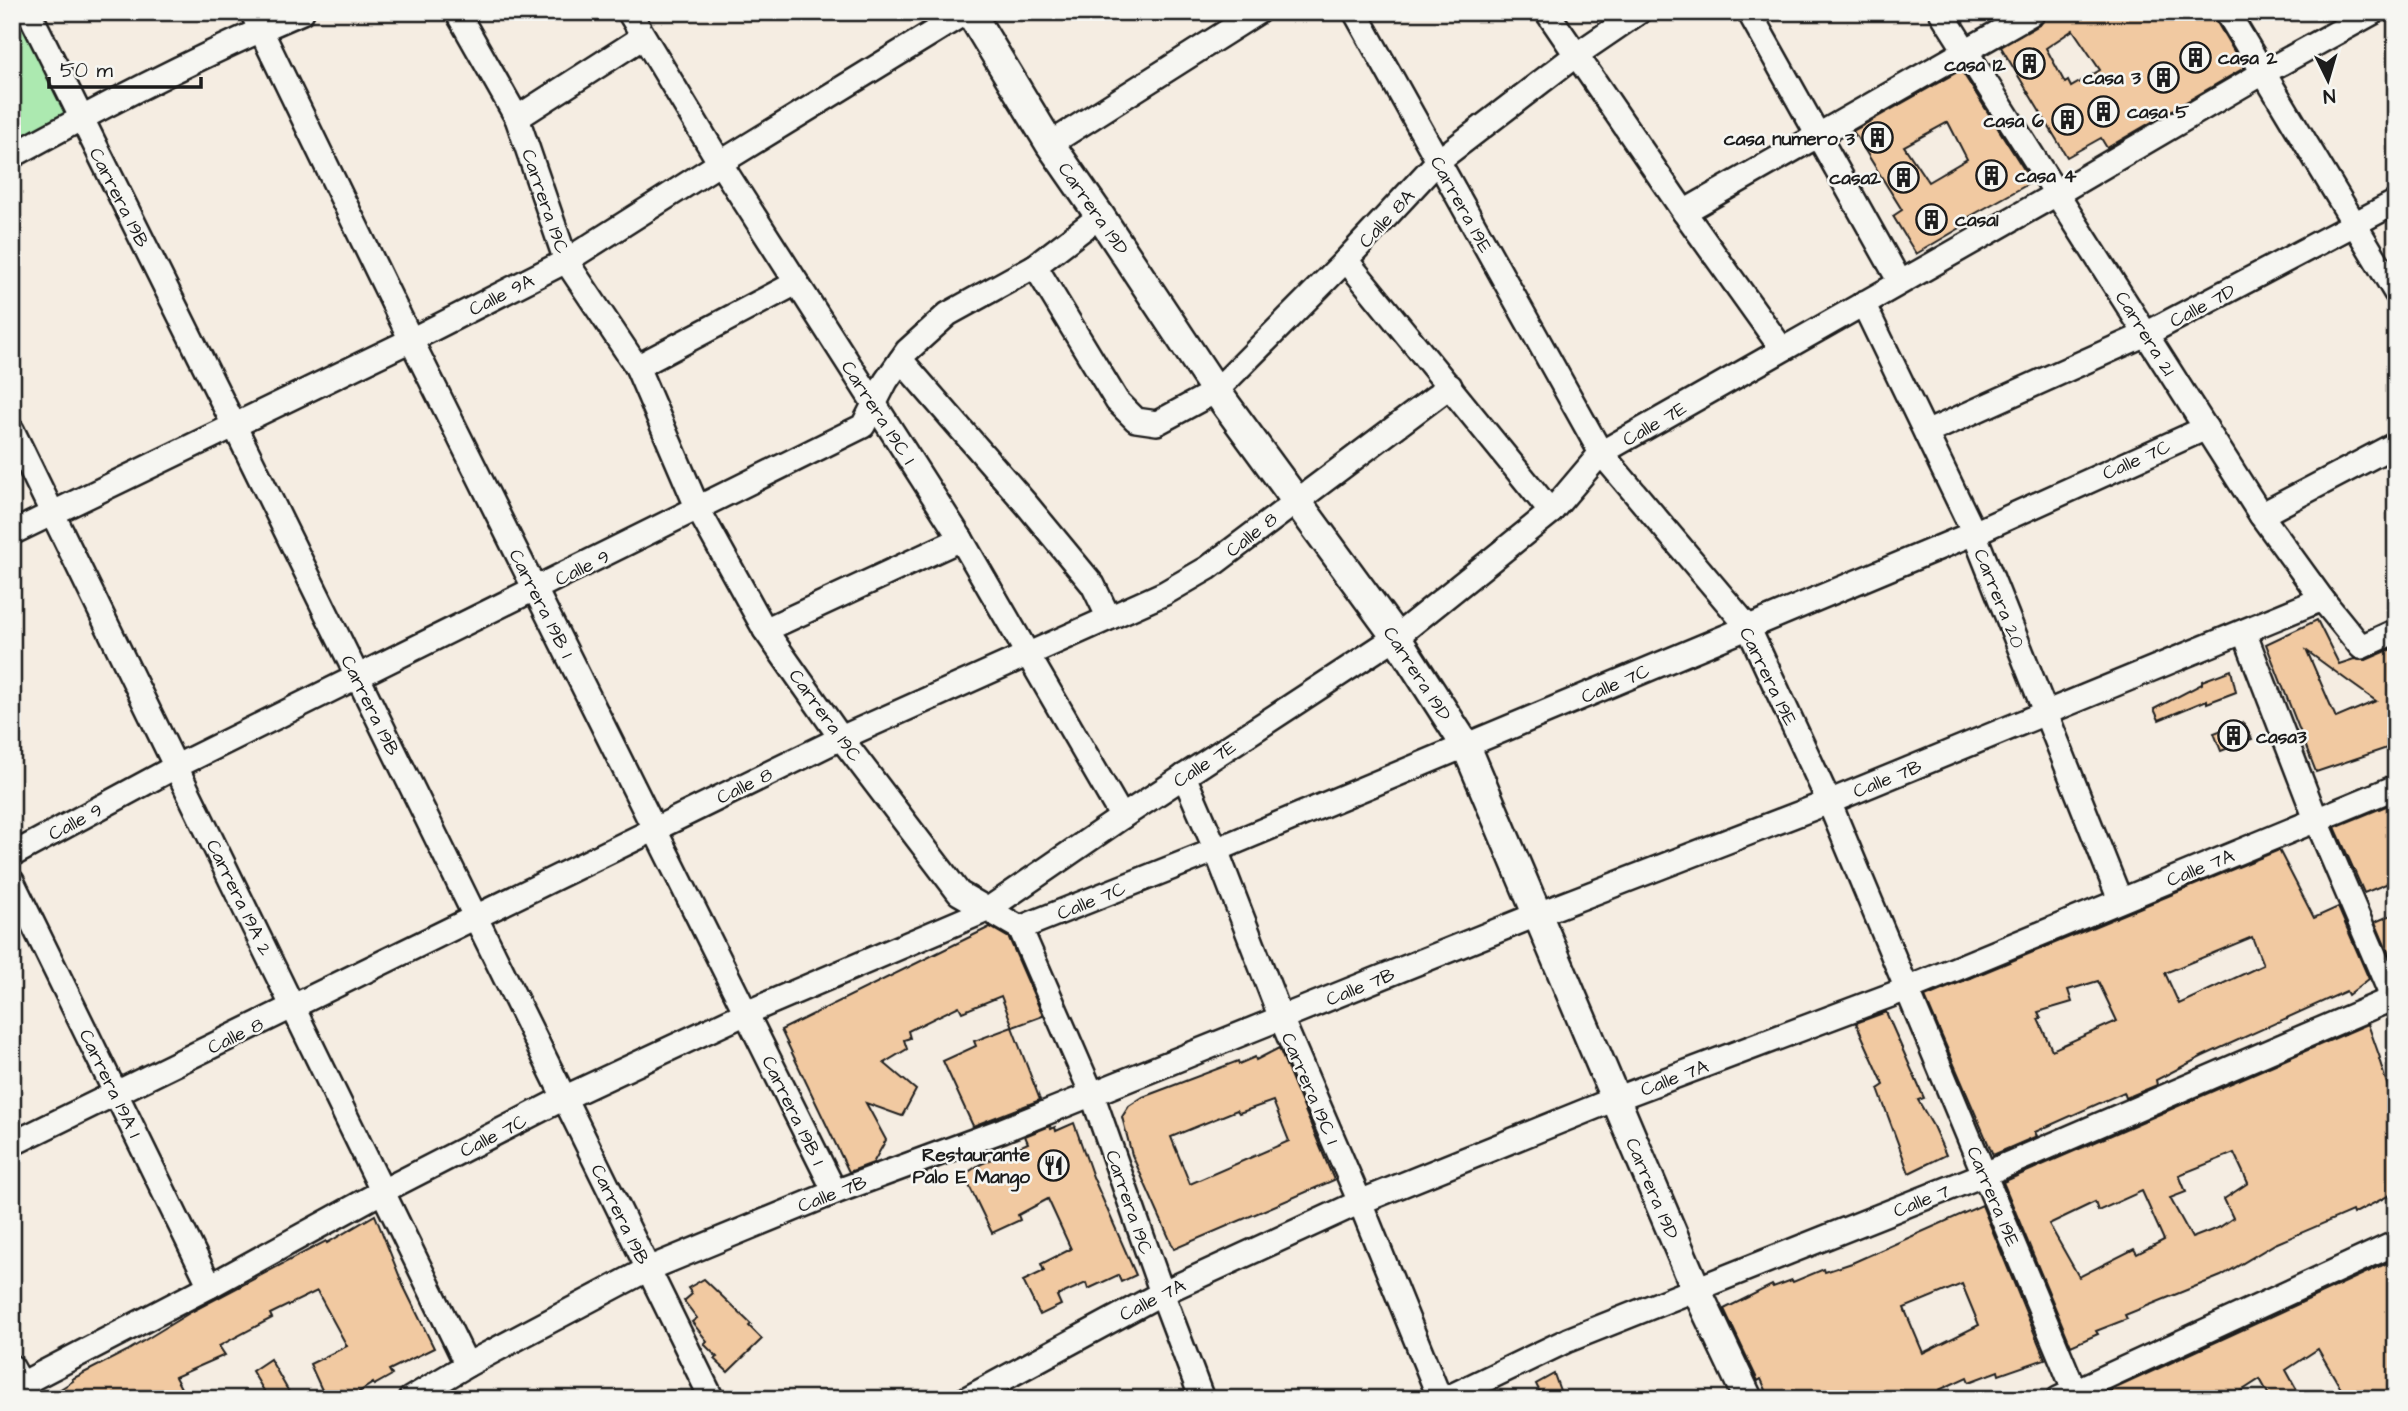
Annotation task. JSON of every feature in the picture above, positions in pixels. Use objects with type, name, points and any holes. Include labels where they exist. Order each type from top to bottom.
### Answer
[{"type":"street","name":"Carrera 19B","points":[[29,12],[712,1399]]},
{"type":"street","points":[[12,156],[256,21],[302,12]]},
{"type":"street","name":"Carrera 19C","points":[[457,12],[517,118],[566,261],[637,367],[698,509],[765,630],[841,738],[959,893],[1020,928],[1092,1094],[1202,1399]]},
{"type":"street","name":"Carrera 19D","points":[[968,12],[1050,144],[1216,391],[1396,637],[1466,746],[1696,1289],[1748,1399]]},
{"type":"street","name":"Calle 9A","points":[[12,533],[411,340],[566,261],[720,163],[968,12]]},
{"type":"street","points":[[1050,144],[1258,12]]},
{"type":"street","name":"Carrera 19E","points":[[1355,12],[1601,453],[1748,627],[1829,802],[1986,1174],[2071,1396]]},
{"type":"street","points":[[1547,12],[1782,349]]},
{"type":"street","name":"Calle 8A","points":[[1035,265],[1117,401],[1136,420],[1157,423],[1216,391],[1346,260],[1438,161],[1576,55],[1639,12]]},
{"type":"street","points":[[1749,12],[1900,282]]},
{"type":"street","name":"Carrera 21","points":[[1941,12],[2262,515],[2322,599],[2361,647],[2396,631]]},
{"type":"street","points":[[1684,212],[2034,12]]},
{"type":"street","points":[[2227,12],[2396,293]]},
{"type":"street","name":"Calle 7E","points":[[988,910],[1122,817],[1396,637],[1552,512],[1601,453],[2374,12]]},
{"type":"street","name":"Carrera 19B 1","points":[[256,21],[411,340],[835,1192]]},
{"type":"street","points":[[517,118],[639,21]]},
{"type":"street","name":"Carrera 19C 1","points":[[639,21],[720,163],[961,539],[1122,817]]},
{"type":"street","name":"Calle 7D","points":[[1926,433],[2147,334],[2396,202]]},
{"type":"street","name":"Calle 9","points":[[12,855],[177,766],[863,426],[873,404],[901,360],[948,314],[1035,265],[1100,216]]},
{"type":"street","points":[[1346,260],[1552,512]]},
{"type":"street","points":[[637,367],[796,283]]},
{"type":"street","name":"Carrera 20","points":[[1863,303],[1974,533],[2120,900]]},
{"type":"street","points":[[901,360],[1093,585],[1109,618]]},
{"type":"street","name":"Calle 8","points":[[12,1144],[841,738],[1166,593],[1208,568],[1450,386]]},
{"type":"street","name":"Calle 7C","points":[[1020,928],[1216,850],[1974,533],[2206,428]]},
{"type":"street","name":"Carrera 19A 2","points":[[12,430],[467,1365]]},
{"type":"street","points":[[2262,515],[2396,444]]},
{"type":"street","points":[[765,630],[961,539]]},
{"type":"street","name":"Calle 7B","points":[[410,1399],[467,1365],[648,1269],[835,1192],[1092,1094],[1536,915],[1829,802],[2322,599]]},
{"type":"street","points":[[2244,632],[2316,819],[2395,1000]]},
{"type":"street","name":"Carrera 19C 1","points":[[1184,776],[1216,850],[1281,1018],[1440,1399]]},
{"type":"street","name":"Calle 7A","points":[[966,1399],[1162,1293],[1360,1202],[1615,1099],[1907,989],[2396,787]]},
{"type":"street","name":"Carrera 19A 1","points":[[12,881],[210,1286]]},
{"type":"street","name":"Calle 7C","points":[[19,1384],[564,1098],[746,1013],[988,910]]},
{"type":"street","name":"Calle 7","points":[[1445,1399],[1567,1340],[1986,1174],[2395,1000]]},
{"type":"street","points":[[2071,1396],[2396,1243]]},
{"type":"green space","points":[[12,12],[16,12],[68,116],[12,142]]},
{"type":"building","points":[[2049,12],[2213,12],[2244,68],[2107,148],[2101,138],[2067,157],[2001,47],[2041,24]],"holes":[[[2073,30],[2100,70],[2071,87],[2068,81],[2065,83],[2046,48]]]},
{"type":"building","points":[[1961,70],[2032,182],[1969,217],[1972,221],[1916,254],[1893,216],[1902,210],[1853,131]],"holes":[[[1948,122],[1967,159],[1928,182],[1904,146]]]},
{"type":"building","points":[[2317,620],[2339,664],[2354,659],[2366,660],[2396,647],[2396,745],[2316,772],[2266,644]],"holes":[[[2307,651],[2376,701],[2336,718]]]},
{"type":"building","points":[[2231,670],[2236,692],[2207,703],[2207,700],[2159,720],[2154,709],[2202,684],[2202,681]]},
{"type":"building","name":"casa3","points":[[2243,722],[2252,739],[2221,751],[2214,733]]},
{"type":"building","points":[[2396,802],[2396,880],[2364,893],[2335,827]]},
{"type":"building","points":[[2279,850],[2314,918],[2338,907],[2369,979],[2348,995],[2346,991],[2203,1056],[2156,1080],[2157,1085],[2126,1098],[2124,1092],[2035,1132],[2037,1136],[1993,1155],[1925,997]],"holes":[[[2252,937],[2263,965],[2179,1004],[2165,973]],[[2098,981],[2117,1021],[2052,1050],[2038,1019],[2041,1018],[2038,1012],[2072,1002],[2068,990]]]},
{"type":"building","points":[[2396,913],[2396,959],[2392,962],[2375,922]]},
{"type":"building","points":[[990,927],[1009,938],[1043,1016],[1013,1027],[1001,996],[962,1012],[959,1006],[908,1031],[910,1038],[904,1040],[907,1049],[884,1063],[916,1090],[902,1116],[866,1103],[886,1140],[873,1163],[849,1172],[781,1030]]},
{"type":"building","points":[[1886,1012],[1924,1098],[1918,1100],[1946,1155],[1909,1173],[1878,1089],[1884,1085],[1856,1023]]},
{"type":"building","points":[[2368,1024],[2396,1112],[2396,1192],[2353,1214],[2352,1211],[2275,1244],[2221,1276],[2125,1315],[2127,1319],[2096,1331],[2098,1334],[2071,1346],[2003,1182]],"holes":[[[2234,1153],[2248,1183],[2224,1199],[2233,1218],[2220,1227],[2192,1238],[2170,1198],[2186,1192],[2179,1175]],[[2142,1191],[2164,1240],[2137,1254],[2134,1249],[2079,1277],[2049,1224],[2095,1202],[2098,1211]]]},
{"type":"building","points":[[1012,1027],[1040,1100],[973,1126],[943,1061],[976,1046],[974,1041]]},
{"type":"building","points":[[1279,1048],[1334,1180],[1174,1249],[1132,1155],[1122,1117],[1129,1106],[1143,1097],[1238,1061],[1239,1064],[1255,1057],[1256,1060]],"holes":[[[1273,1101],[1289,1141],[1190,1184],[1171,1137],[1237,1110],[1239,1113]]]},
{"type":"building","points":[[1074,1123],[1093,1177],[1136,1275],[1121,1282],[1118,1275],[1088,1289],[1086,1283],[1057,1296],[1061,1305],[1040,1315],[1023,1281],[1044,1271],[1041,1264],[1071,1249],[1048,1199],[1018,1215],[1020,1220],[992,1233],[964,1175],[979,1165],[1028,1143],[1025,1136],[1050,1126],[1051,1129],[1055,1127],[1056,1131]]},
{"type":"building","points":[[1982,1205],[2045,1359],[1999,1375],[1998,1371],[1969,1382],[1967,1377],[1939,1390],[1941,1394],[1930,1399],[1770,1399],[1761,1379],[1758,1381],[1724,1309],[1772,1285],[1773,1287],[1792,1280],[1793,1282],[1824,1269],[1825,1272],[1852,1263]],"holes":[[[1962,1284],[1979,1325],[1923,1353],[1904,1308]]]},
{"type":"building","points":[[375,1215],[403,1285],[434,1348],[389,1370],[392,1375],[348,1399],[326,1399],[310,1364],[347,1346],[317,1291],[270,1314],[272,1318],[219,1346],[225,1355],[175,1377],[187,1399],[45,1399],[73,1381],[72,1379],[127,1351],[191,1312],[326,1241],[327,1243]]},
{"type":"building","points":[[2396,1259],[2396,1399],[2347,1399],[2318,1349],[2286,1370],[2302,1399],[2271,1399],[2260,1379],[2229,1399],[2092,1399]]},
{"type":"building","points":[[704,1279],[751,1324],[749,1326],[762,1339],[728,1372],[714,1359],[717,1357],[704,1344],[707,1341],[692,1322],[697,1318],[684,1301],[692,1294],[688,1288]]},
{"type":"building","points":[[270,1359],[293,1399],[269,1399],[252,1371]]},
{"type":"building","points":[[1554,1374],[1563,1399],[1543,1399],[1536,1384]]},
{"type":"place","name":"casa 2","points":[[2195,57]]},
{"type":"place","name":"casa 12","points":[[2029,64]]},
{"type":"place","name":"casa 3","points":[[2164,77]]},
{"type":"place","name":"casa 5","points":[[2104,111]]},
{"type":"place","name":"casa 6","points":[[2067,120]]},
{"type":"place","name":"casa numero 3","points":[[1878,138]]},
{"type":"place","name":"casa 4","points":[[1992,175]]},
{"type":"place","name":"casa2","points":[[1904,177]]},
{"type":"place","name":"casa1","points":[[1932,219]]},
{"type":"place","name":"casa3","points":[[2233,736]]},
{"type":"place","name":"Restaurante Palo E Mango","points":[[1053,1165]]}]
